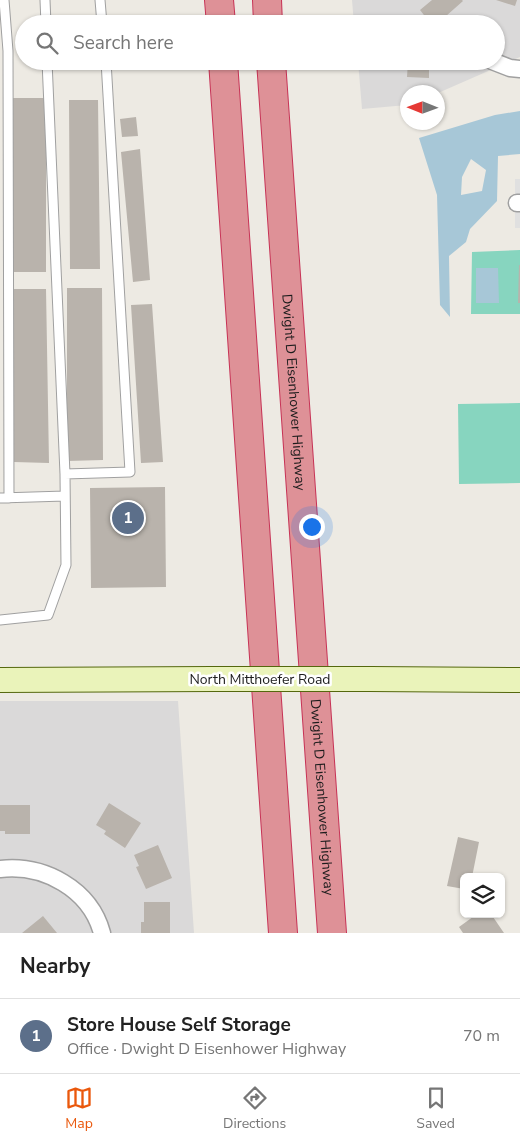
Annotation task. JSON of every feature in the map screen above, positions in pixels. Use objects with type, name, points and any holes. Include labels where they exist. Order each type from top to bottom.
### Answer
[{"type":"highway","points":[[219,0],[220,15]]},
{"type":"highway","points":[[267,0],[268,15]]},
{"type":"highway","points":[[224,70],[283,933]]},
{"type":"highway","name":"Dwight D Eisenhower Highway","points":[[272,70],[332,933]]},
{"type":"main road","name":"North Mitthoefer Road","points":[[0,680],[214,678],[520,680]]},
{"type":"street","points":[[505,66],[520,69]]},
{"type":"street","points":[[0,869],[25,870],[50,875],[76,892],[87,903],[102,933]]},
{"type":"lane","points":[[4,0],[8,61],[4,498],[65,496]]},
{"type":"lane","points":[[45,0],[46,15]]},
{"type":"lane","points":[[100,0],[101,15]]},
{"type":"lane","points":[[0,620],[48,615],[66,565],[65,474],[47,70]]},
{"type":"lane","points":[[65,474],[130,472],[107,70]]},
{"type":"shaded area","points":[[352,0],[520,0],[520,57],[505,64],[505,15],[353,15]]},
{"type":"shaded area","points":[[359,70],[490,70],[445,90],[445,85],[400,85],[400,106],[362,109]]},
{"type":"shaded area","points":[[515,179],[520,179],[520,228],[515,228]]},
{"type":"shaded area","points":[[0,701],[178,701],[194,933],[0,933]]},
{"type":"green space","points":[[520,250],[520,314],[471,314],[472,252]]},
{"type":"green space","points":[[520,403],[520,483],[459,484],[458,404]]},
{"type":"water","points":[[520,111],[520,154],[498,156],[497,201],[470,229],[466,242],[449,256],[450,317],[440,305],[437,195],[419,138],[495,115]],"holes":[[[471,159],[486,170],[482,191],[461,195],[462,177]]]},
{"type":"water","points":[[476,268],[498,268],[499,303],[476,303]]},
{"type":"building","points":[[432,0],[463,1],[447,15],[424,15],[420,10]]},
{"type":"building","points":[[496,0],[517,0],[515,6]]},
{"type":"building","points":[[407,70],[429,70],[429,78],[407,77]]},
{"type":"building","points":[[10,98],[46,98],[46,272],[10,272]]},
{"type":"building","points":[[69,100],[98,100],[100,269],[70,269]]},
{"type":"building","points":[[136,117],[138,136],[122,137],[120,119]]},
{"type":"building","points":[[140,149],[150,280],[133,282],[121,152]]},
{"type":"building","points":[[519,265],[520,303],[518,303]]},
{"type":"building","points":[[67,288],[102,288],[103,460],[67,461]]},
{"type":"building","points":[[12,289],[46,289],[49,463],[14,462]]},
{"type":"building","points":[[152,304],[163,462],[141,463],[131,305]]},
{"type":"building","points":[[165,487],[166,587],[91,588],[90,488]]},
{"type":"building","points":[[109,803],[141,823],[125,848],[104,834],[106,831],[96,825]]},
{"type":"building","points":[[0,805],[30,805],[30,834],[5,834],[5,831],[0,831]]},
{"type":"building","points":[[458,837],[479,842],[473,873],[460,873],[460,888],[447,886]]},
{"type":"building","points":[[158,845],[172,878],[146,889],[136,867],[139,866],[134,855]]},
{"type":"building","points":[[144,902],[170,902],[170,933],[141,933],[141,922],[144,922]]},
{"type":"building","points":[[43,916],[57,933],[22,933]]},
{"type":"building","points":[[471,918],[494,918],[504,933],[463,933],[459,927]]},
{"type":"place","name":"Store House Self Storage","points":[[128,518]]}]
